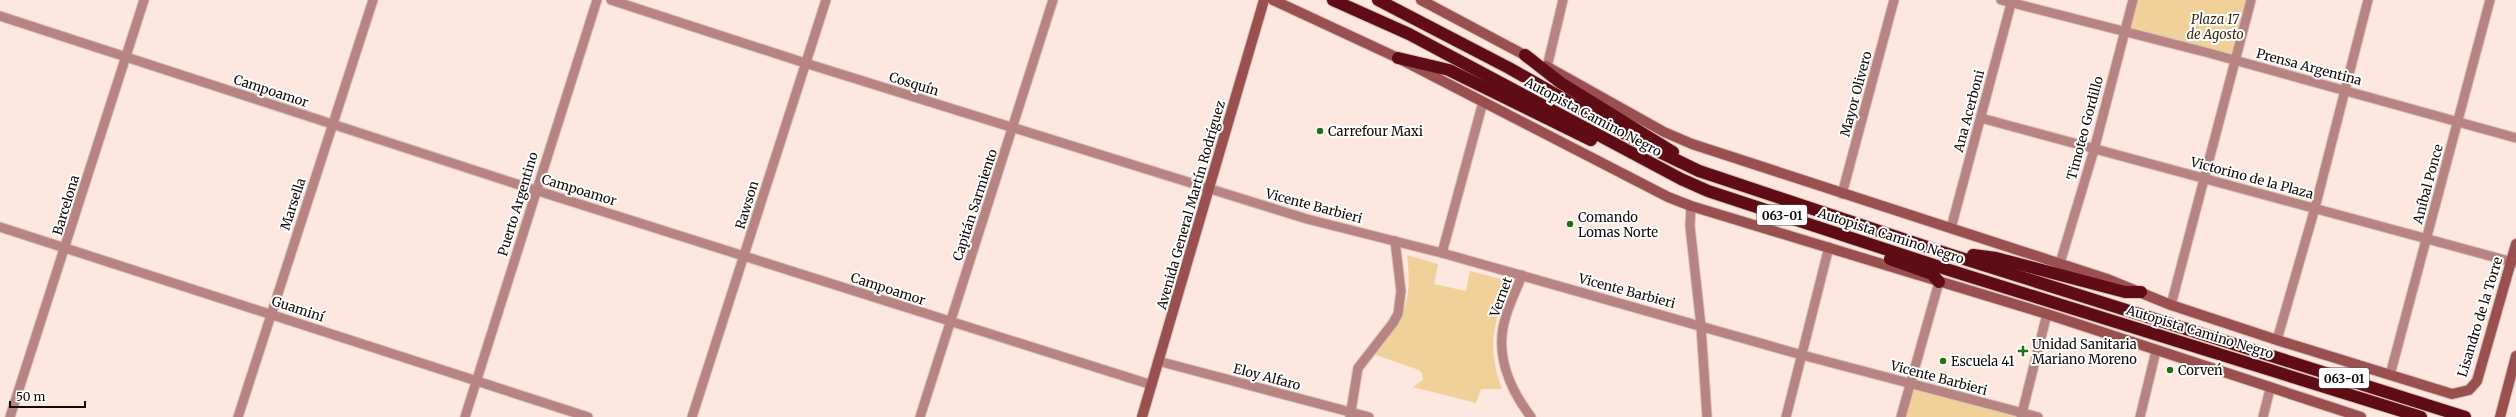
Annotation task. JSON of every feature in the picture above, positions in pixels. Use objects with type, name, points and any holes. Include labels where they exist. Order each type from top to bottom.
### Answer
[{"type":"highway","name":"Autopista Camino Negro","points":[[1334,0],[1409,34],[1633,153],[1708,191],[1839,234],[2421,417]]},
{"type":"highway","name":"Autopista Camino Negro","points":[[1378,0],[1496,61],[1643,144],[1699,171],[1942,252],[2465,417]]},
{"type":"highway","points":[[1525,55],[1561,83],[1660,143],[1699,171]]},
{"type":"highway","points":[[1398,58],[1448,70],[1534,114],[1613,150],[1633,153]]},
{"type":"highway","points":[[1839,234],[1870,252],[1932,274],[1939,282]]},
{"type":"highway","points":[[1942,252],[1996,258],[2125,292],[2141,292]]},
{"type":"street","name":"Barcelona","points":[[10,417],[66,248],[144,0]]},
{"type":"street","name":"Marsella","points":[[238,417],[373,0]]},
{"type":"street","name":"Puerto Argentino","points":[[466,417],[535,190],[597,0]]},
{"type":"street","name":"Cosquín","points":[[611,0],[805,63],[1209,190]]},
{"type":"street","name":"Rawson","points":[[692,417],[826,0]]},
{"type":"street","name":"Capitán Sarmiento","points":[[920,417],[1053,0]]},
{"type":"street","name":"Avenida General Martín Rodríguez","points":[[1142,417],[1264,0]]},
{"type":"street","points":[[1273,0],[1398,58],[1691,206],[2047,314],[2270,389],[2361,417]]},
{"type":"street","points":[[1421,0],[1525,55],[1670,135],[1842,194],[2060,263],[2171,304],[2276,340],[2390,375]]},
{"type":"street","points":[[1547,67],[1563,0]]},
{"type":"street","name":"Mayor Olivero","points":[[1842,194],[1894,0]]},
{"type":"street","name":"Prensa Argentina","points":[[2001,0],[2011,1],[2344,90],[2516,138]]},
{"type":"street","name":"Timoteo Gordillo","points":[[2060,263],[2094,150],[2133,0]]},
{"type":"street","points":[[2171,304],[2251,0]]},
{"type":"street","points":[[2276,340],[2315,208],[2368,0]]},
{"type":"street","name":"Aníbal Ponce","points":[[2390,375],[2490,0]]},
{"type":"street","name":"Ana Acerboni","points":[[1951,228],[2011,1]]},
{"type":"street","name":"Campoamor","points":[[0,16],[535,190],[1152,385]]},
{"type":"street","points":[[1442,253],[1484,102]]},
{"type":"street","name":"Victorino de la Plaza","points":[[1981,118],[2094,150],[2204,178],[2513,262]]},
{"type":"street","name":"Vicente Barbieri","points":[[1209,190],[1522,275],[1802,355],[1910,382],[2022,415],[2038,417]]},
{"type":"street","points":[[1691,206],[1690,226],[1701,326],[1707,417]]},
{"type":"street","name":"Guaminí","points":[[0,227],[271,313],[588,417]]},
{"type":"street","points":[[1350,415],[1353,386],[1358,368],[1393,323],[1398,314],[1401,290],[1395,241]]},
{"type":"street","name":"Lisandro de la Torre","points":[[2390,375],[2444,392],[2457,394],[2474,385],[2479,376],[2513,262],[2516,244]]},
{"type":"street","points":[[1786,417],[1829,247]]},
{"type":"street","name":"Vernet","points":[[1522,275],[1506,316],[1502,356],[1509,381],[1519,401],[1530,417]]},
{"type":"street","points":[[1902,417],[1910,382],[1939,282]]},
{"type":"street","points":[[2022,415],[2047,314]]},
{"type":"street","points":[[2140,417],[2156,351]]},
{"type":"street","points":[[2500,417],[2516,356]]},
{"type":"street","name":"Eloy Alfaro","points":[[1158,361],[1350,415],[1369,417]]},
{"type":"street","points":[[2263,417],[2270,389]]},
{"type":"green space","name":"Plaza 17 de Agosto","points":[[2133,0],[2251,0],[2235,61],[2125,31]]},
{"type":"green space","points":[[1407,255],[1438,264],[1434,284],[1466,291],[1470,271],[1509,281],[1499,310],[1493,346],[1494,359],[1502,389],[1481,389],[1476,403],[1413,387],[1423,380],[1422,373],[1419,370],[1373,354],[1392,331],[1404,310],[1409,286]]},
{"type":"green space","points":[[1909,387],[2021,417],[1901,417]]},
{"type":"place","name":"Carrefour Maxi","points":[[1320,131]]},
{"type":"place","name":"Comando Lomas Norte","points":[[1570,224]]},
{"type":"place","name":"Unidad Sanitaria Mariano Moreno","points":[[2023,351]]},
{"type":"place","name":"Escuela 41","points":[[1943,361]]},
{"type":"place","name":"Corveń","points":[[2170,370]]}]
